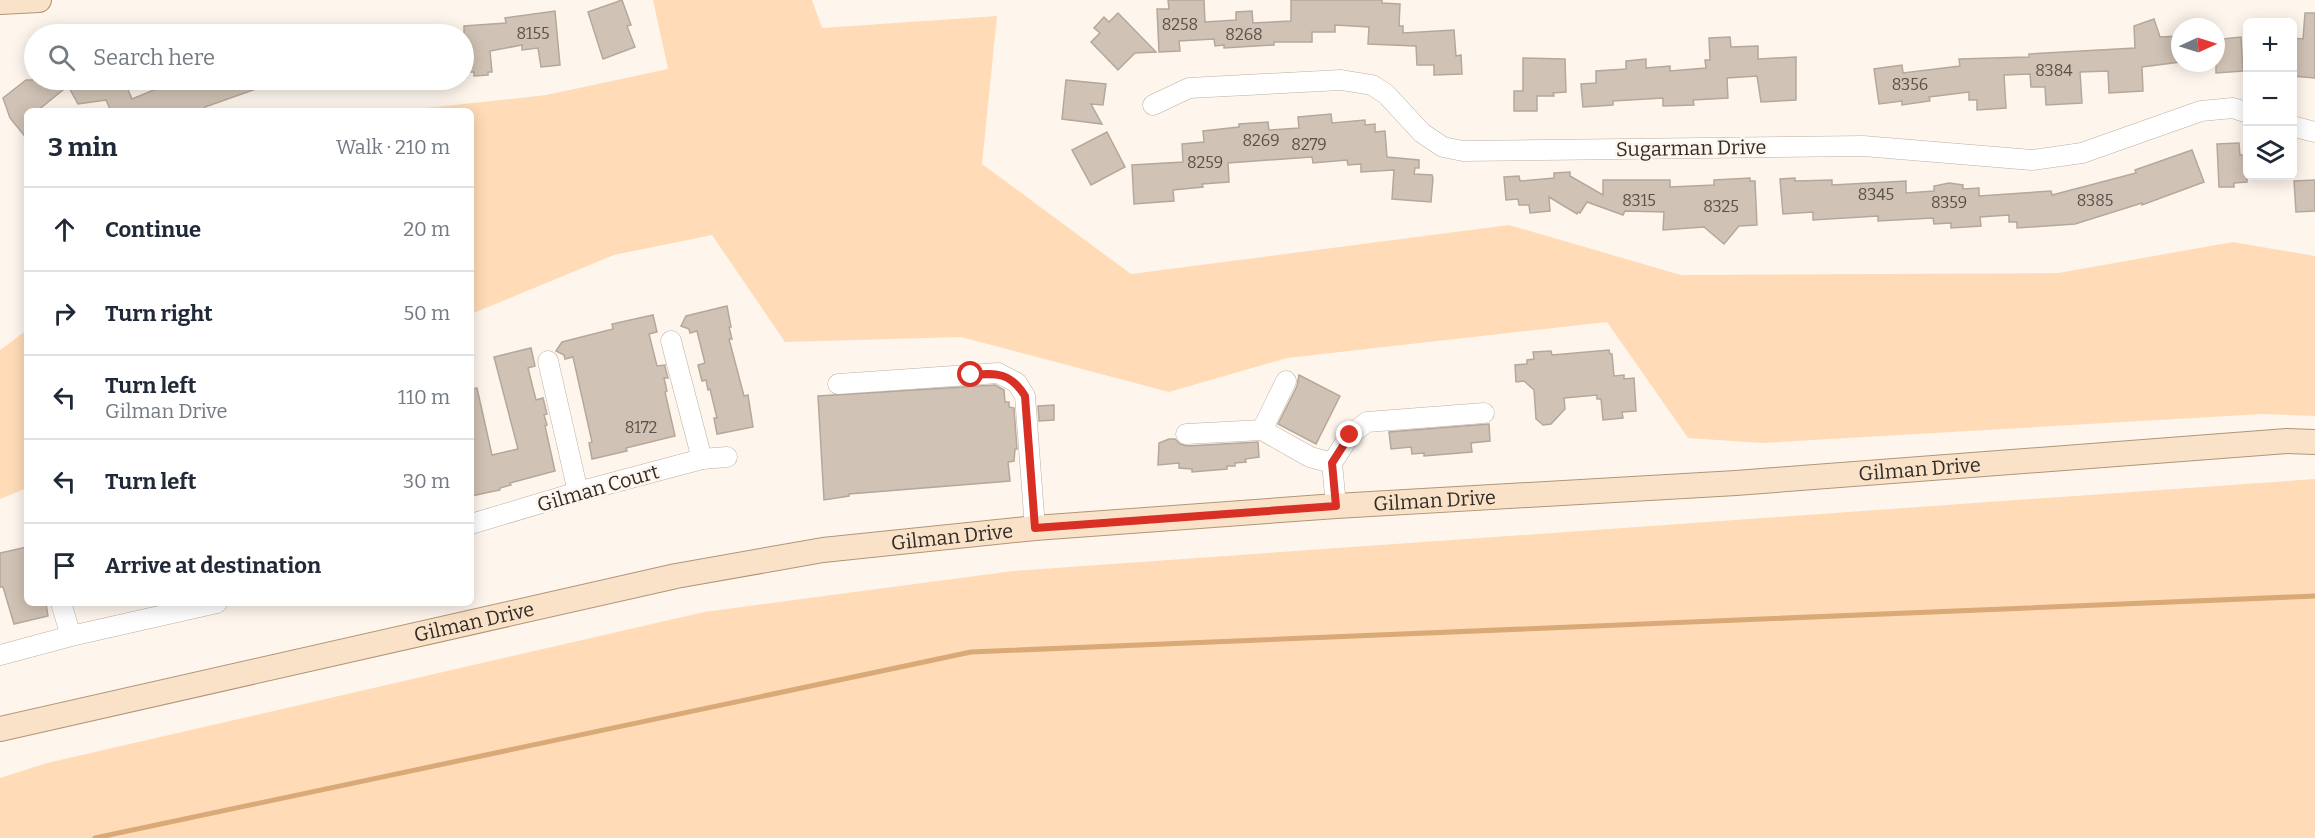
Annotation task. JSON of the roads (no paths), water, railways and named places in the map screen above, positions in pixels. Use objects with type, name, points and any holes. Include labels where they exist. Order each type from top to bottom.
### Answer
[{"type":"main road","points":[[0,3],[39,0]]},
{"type":"main road","name":"Gilman Drive","points":[[0,729],[676,576],[823,550],[1035,528],[1336,506],[1736,483],[2287,441],[2315,442]]},
{"type":"street","name":"Sugarman Drive","points":[[1153,105],[1189,88],[1341,80],[1372,86],[1386,94],[1422,133],[1443,147],[1462,151],[1863,146],[2032,160],[2082,153],[2201,111],[2233,108],[2243,111]]},
{"type":"street","points":[[2297,127],[2315,132]]},
{"type":"street","points":[[672,340],[702,459]]},
{"type":"street","points":[[548,361],[578,492]]},
{"type":"street","points":[[838,384],[998,373],[1017,383],[1025,396],[1035,528]]},
{"type":"street","points":[[1262,430],[1286,381]]},
{"type":"street","points":[[1336,506],[1332,463],[1350,435],[1367,422],[1484,413]]},
{"type":"street","points":[[1186,434],[1262,430],[1310,457],[1332,463]]},
{"type":"street","name":"Gilman Court","points":[[474,524],[578,492],[702,459],[727,458]]},
{"type":"street","points":[[62,606],[71,636]]},
{"type":"street","points":[[0,655],[192,606]]},
{"type":"waterway","points":[[95,838],[971,652],[2315,596]]}]
